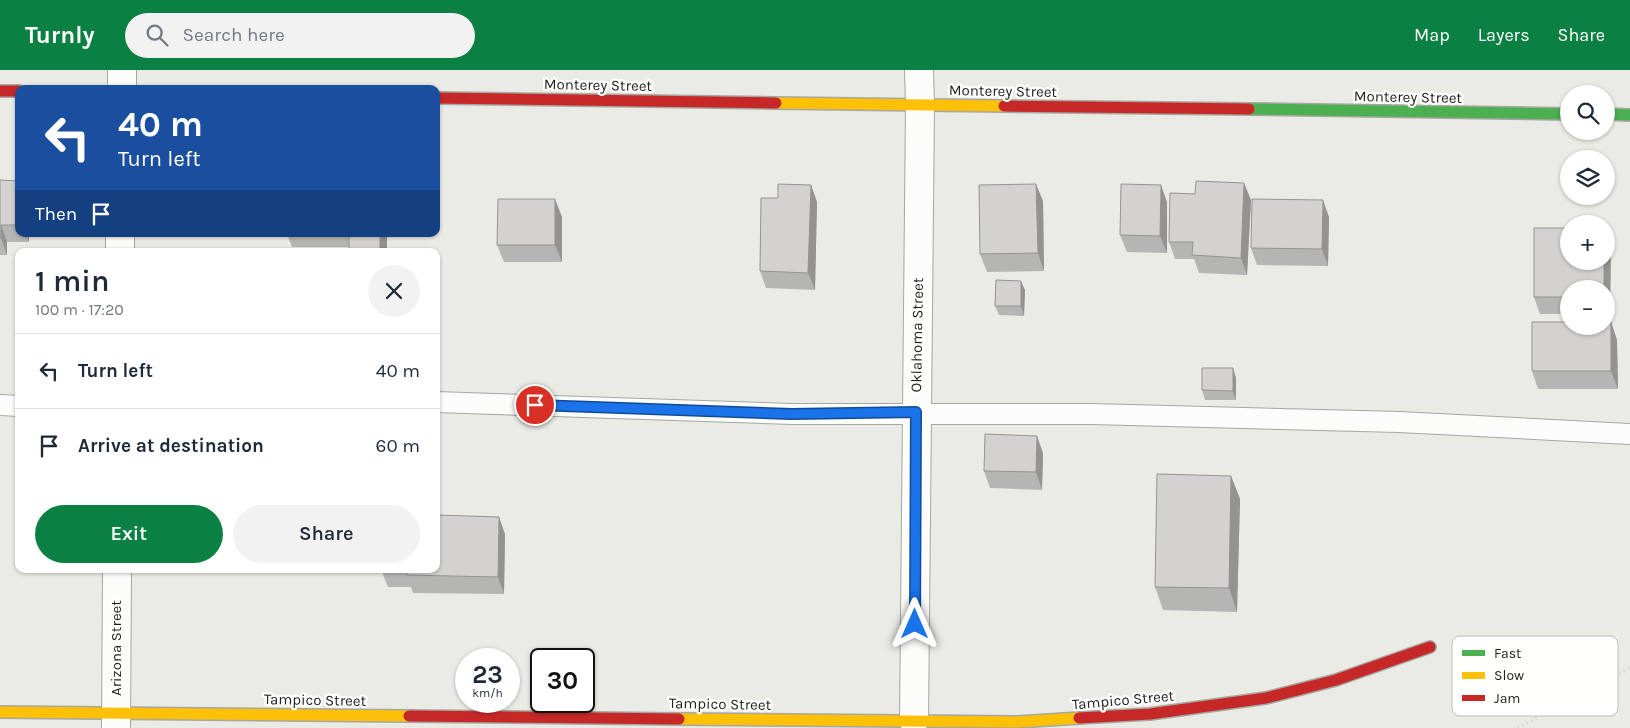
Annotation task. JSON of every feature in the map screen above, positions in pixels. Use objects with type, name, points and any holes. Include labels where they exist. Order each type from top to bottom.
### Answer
[{"type":"street","points":[[122,70],[122,85]]},
{"type":"street","name":"Oklahoma Street","points":[[914,721],[919,70]]},
{"type":"street","points":[[0,90],[15,91]]},
{"type":"street","name":"Monterey Street","points":[[440,98],[1560,114]]},
{"type":"street","points":[[1615,114],[1630,115]]},
{"type":"street","name":"Arizona Street","points":[[116,721],[117,573]]},
{"type":"street","name":"Tampico Street","points":[[0,712],[116,721],[1018,722],[1150,714],[1266,698],[1336,680],[1430,647]]},
{"type":"lane","points":[[440,402],[792,414],[916,412],[1092,414],[1399,422],[1630,434]]},
{"type":"lane","points":[[0,405],[15,406]]},
{"type":"path","points":[[1618,674],[1630,668]]},
{"type":"path","points":[[1518,728],[1540,716]]},
{"type":"building","points":[[0,180],[15,181],[15,225],[1,225],[0,238]]},
{"type":"building","points":[[1196,181],[1244,183],[1241,258],[1192,255],[1193,242],[1169,242],[1170,193],[1195,194]]},
{"type":"building","points":[[778,184],[811,185],[808,273],[760,271],[761,198],[778,198]]},
{"type":"building","points":[[1036,184],[1038,253],[980,254],[979,185]]},
{"type":"building","points":[[1121,184],[1161,185],[1160,236],[1120,235]]},
{"type":"building","points":[[498,199],[555,199],[555,245],[497,245]]},
{"type":"building","points":[[1252,199],[1323,200],[1322,249],[1251,248]]},
{"type":"building","points":[[1534,228],[1560,228],[1560,270],[1604,270],[1604,280],[1560,280],[1560,297],[1534,297]]},
{"type":"building","points":[[349,237],[380,237],[380,248],[349,248]]},
{"type":"building","points":[[996,280],[1021,281],[1021,306],[995,306]]},
{"type":"building","points":[[1532,322],[1560,322],[1560,335],[1611,335],[1611,371],[1532,371]]},
{"type":"building","points":[[1202,368],[1233,368],[1233,391],[1202,390]]},
{"type":"building","points":[[985,434],[1037,436],[1036,472],[984,471]]},
{"type":"building","points":[[1157,474],[1231,476],[1229,588],[1155,587]]},
{"type":"building","points":[[440,515],[499,517],[498,577],[407,575],[407,573],[440,573]]},
{"type":"traffic: fast","points":[[1249,109],[1560,114]]},
{"type":"traffic: fast","points":[[1615,114],[1630,115]]},
{"type":"traffic: slow","points":[[776,103],[1004,106]]},
{"type":"traffic: slow","points":[[0,712],[409,716]]},
{"type":"traffic: slow","points":[[679,719],[1018,722],[1079,718]]},
{"type":"traffic: jam","points":[[0,91],[15,91]]},
{"type":"traffic: jam","points":[[440,98],[776,103]]},
{"type":"traffic: jam","points":[[1004,106],[1249,109]]},
{"type":"traffic: jam","points":[[1079,718],[1150,714],[1266,698],[1336,680],[1430,647]]},
{"type":"traffic: jam","points":[[409,716],[679,719]]},
{"type":"route","points":[[535,405],[792,414],[916,412],[915,624]]}]
